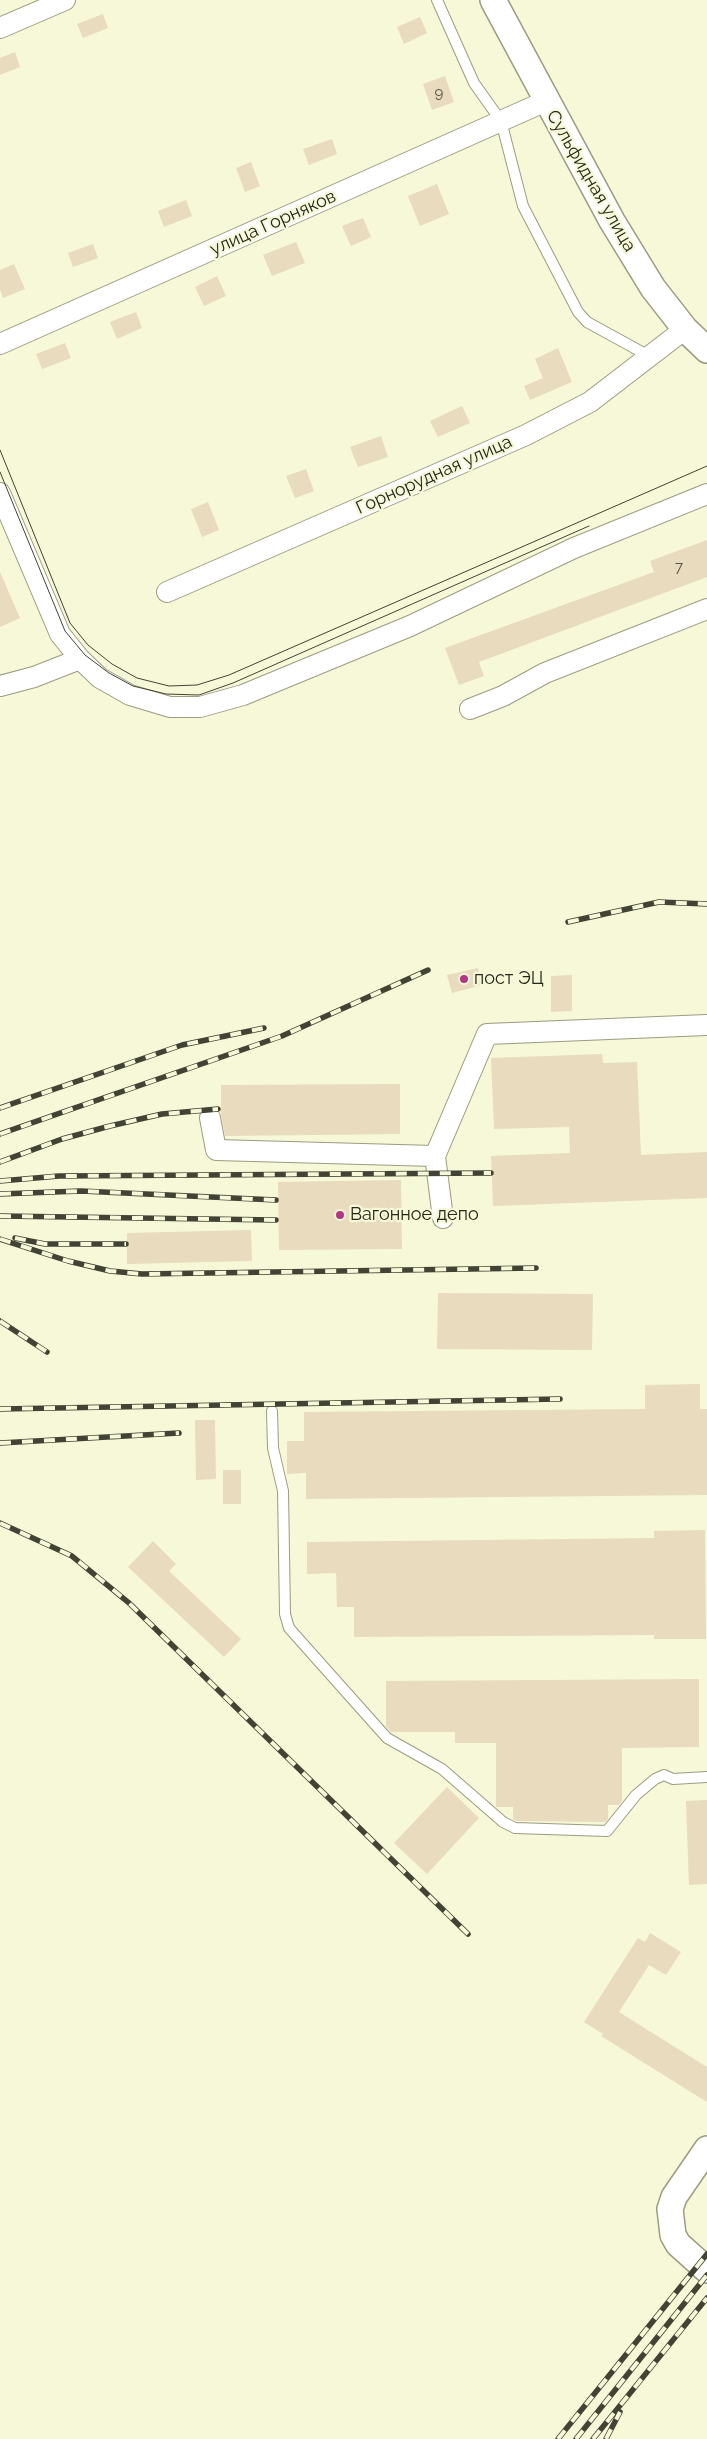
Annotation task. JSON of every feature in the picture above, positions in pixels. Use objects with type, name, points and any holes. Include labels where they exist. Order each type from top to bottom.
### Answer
[{"type":"street","points":[[0,28],[66,0]]},
{"type":"street","name":"Сульфидная улица","points":[[493,0],[546,101],[653,288],[685,329],[707,350]]},
{"type":"street","name":"улица Горняков","points":[[0,344],[546,101]]},
{"type":"street","name":"Горнорудная улица","points":[[167,592],[526,435],[590,402],[685,329]]},
{"type":"street","points":[[0,493],[60,634],[80,659],[100,678],[130,695],[170,707],[200,707],[243,695],[410,626],[574,548],[707,494]]},
{"type":"street","points":[[470,709],[503,696],[545,673],[707,609]]},
{"type":"street","points":[[0,686],[34,677],[80,659]]},
{"type":"street","points":[[443,1218],[435,1156],[487,1034],[707,1025]]},
{"type":"street","points":[[210,1118],[216,1150],[435,1156]]},
{"type":"street","points":[[707,2149],[674,2197],[670,2210],[672,2228],[678,2244],[707,2270]]},
{"type":"lane","points":[[437,0],[474,83],[501,121],[523,206],[578,312],[587,322],[650,356]]},
{"type":"lane","points":[[272,1411],[273,1448],[283,1491],[286,1614],[290,1628],[387,1738],[442,1769],[503,1822],[514,1828],[607,1831],[636,1795],[655,1779],[664,1775],[673,1779],[707,1777]]},
{"type":"building","points":[[103,14],[108,28],[83,38],[77,24]]},
{"type":"building","points":[[420,17],[427,33],[404,44],[397,27]]},
{"type":"building","points":[[15,52],[20,67],[0,75],[0,58]]},
{"type":"building","points":[[445,76],[454,102],[432,110],[423,84]]},
{"type":"building","points":[[332,139],[337,154],[309,165],[303,149]]},
{"type":"building","points":[[251,162],[260,186],[245,192],[236,168]]},
{"type":"building","points":[[437,184],[449,214],[420,226],[408,196]]},
{"type":"building","points":[[186,200],[192,216],[164,227],[158,211]]},
{"type":"building","points":[[363,218],[371,237],[351,246],[342,226]]},
{"type":"building","points":[[296,242],[305,263],[272,276],[263,255]]},
{"type":"building","points":[[93,244],[98,258],[73,267],[68,253]]},
{"type":"building","points":[[14,264],[25,289],[3,298],[0,289],[0,270]]},
{"type":"building","points":[[217,276],[226,296],[204,306],[195,287]]},
{"type":"building","points":[[136,312],[142,328],[117,339],[110,322]]},
{"type":"building","points":[[65,343],[71,358],[42,369],[36,354]]},
{"type":"building","points":[[558,348],[572,382],[530,400],[524,386],[543,378],[535,359]]},
{"type":"building","points":[[462,406],[470,423],[438,437],[430,421]]},
{"type":"building","points":[[381,436],[388,457],[358,467],[350,447]]},
{"type":"building","points":[[306,469],[314,491],[295,498],[286,476]]},
{"type":"building","points":[[208,502],[219,530],[202,537],[191,509]]},
{"type":"building","points":[[707,540],[707,577],[479,662],[484,676],[459,685],[445,648],[654,572],[650,561]]},
{"type":"building","points":[[0,572],[20,618],[0,627]]},
{"type":"building","name":"пост ЭЦ","points":[[478,968],[482,985],[452,993],[447,975]]},
{"type":"building","points":[[572,975],[572,1011],[551,1012],[551,976]]},
{"type":"building","points":[[602,1054],[603,1063],[637,1062],[641,1155],[707,1152],[707,1198],[493,1206],[491,1156],[570,1153],[569,1127],[494,1129],[491,1058]]},
{"type":"building","points":[[400,1084],[400,1134],[225,1136],[221,1115],[221,1085]]},
{"type":"building","name":"Вагонное депо","points":[[401,1180],[402,1249],[279,1250],[278,1182]]},
{"type":"building","points":[[251,1230],[252,1261],[127,1264],[127,1233]]},
{"type":"building","points":[[438,1293],[593,1294],[592,1350],[437,1349]]},
{"type":"building","points":[[700,1384],[700,1409],[707,1409],[707,1495],[306,1499],[306,1473],[287,1474],[287,1441],[304,1441],[304,1412],[645,1409],[645,1385]]},
{"type":"building","points":[[195,1420],[215,1420],[216,1479],[196,1480]]},
{"type":"building","points":[[223,1470],[241,1470],[241,1504],[223,1504]]},
{"type":"building","points":[[705,1530],[706,1639],[654,1639],[654,1635],[354,1637],[354,1607],[337,1607],[336,1573],[307,1574],[307,1542],[654,1538],[654,1531]]},
{"type":"building","points":[[153,1541],[176,1564],[169,1571],[241,1639],[224,1657],[128,1567]]},
{"type":"building","points":[[699,1679],[699,1747],[622,1748],[622,1801],[619,1805],[608,1805],[608,1819],[605,1822],[517,1821],[513,1819],[513,1807],[496,1807],[496,1743],[455,1743],[455,1732],[391,1732],[386,1726],[386,1681]]},
{"type":"building","points":[[447,1787],[479,1818],[427,1874],[394,1843]]},
{"type":"building","points":[[707,1800],[707,1884],[689,1885],[686,1801]]},
{"type":"building","points":[[650,1933],[681,1952],[666,1975],[649,1965],[619,2012],[707,2067],[707,2102],[601,2036],[603,2034],[584,2022],[638,1938],[645,1942]]},
{"type":"tram line","points":[[0,450],[70,623],[88,645],[112,664],[137,678],[169,686],[197,685],[229,675],[707,466]]},
{"type":"tram line","points":[[0,472],[65,631],[85,655],[109,673],[133,686],[166,694],[199,695],[233,683],[589,526]]},
{"type":"railway","points":[[568,922],[659,902],[707,904]]},
{"type":"railway","points":[[0,1134],[282,1036],[428,970]]},
{"type":"railway","points":[[0,1108],[182,1045],[264,1028]]},
{"type":"railway","points":[[0,1162],[62,1139],[110,1126],[162,1114],[218,1109]]},
{"type":"railway","points":[[0,1181],[59,1176],[491,1173]]},
{"type":"railway","points":[[0,1194],[81,1191],[276,1200]]},
{"type":"railway","points":[[0,1216],[276,1220]]},
{"type":"railway","points":[[15,1238],[45,1244],[126,1244]]},
{"type":"railway","points":[[0,1239],[68,1261],[110,1271],[142,1274],[536,1268]]},
{"type":"railway","points":[[0,1321],[47,1352]]},
{"type":"railway","points":[[0,1409],[560,1399]]},
{"type":"railway","points":[[0,1443],[179,1433]]},
{"type":"railway","points":[[0,1523],[72,1556],[128,1602],[468,1934]]},
{"type":"railway","points":[[558,2439],[707,2254]]},
{"type":"railway","points":[[576,2439],[707,2275]]},
{"type":"railway","points":[[593,2439],[707,2298]]},
{"type":"railway","points":[[606,2439],[620,2412]]},
{"type":"place","name":"пост ЭЦ","points":[[464,979]]},
{"type":"place","name":"Вагонное депо","points":[[340,1215]]}]
